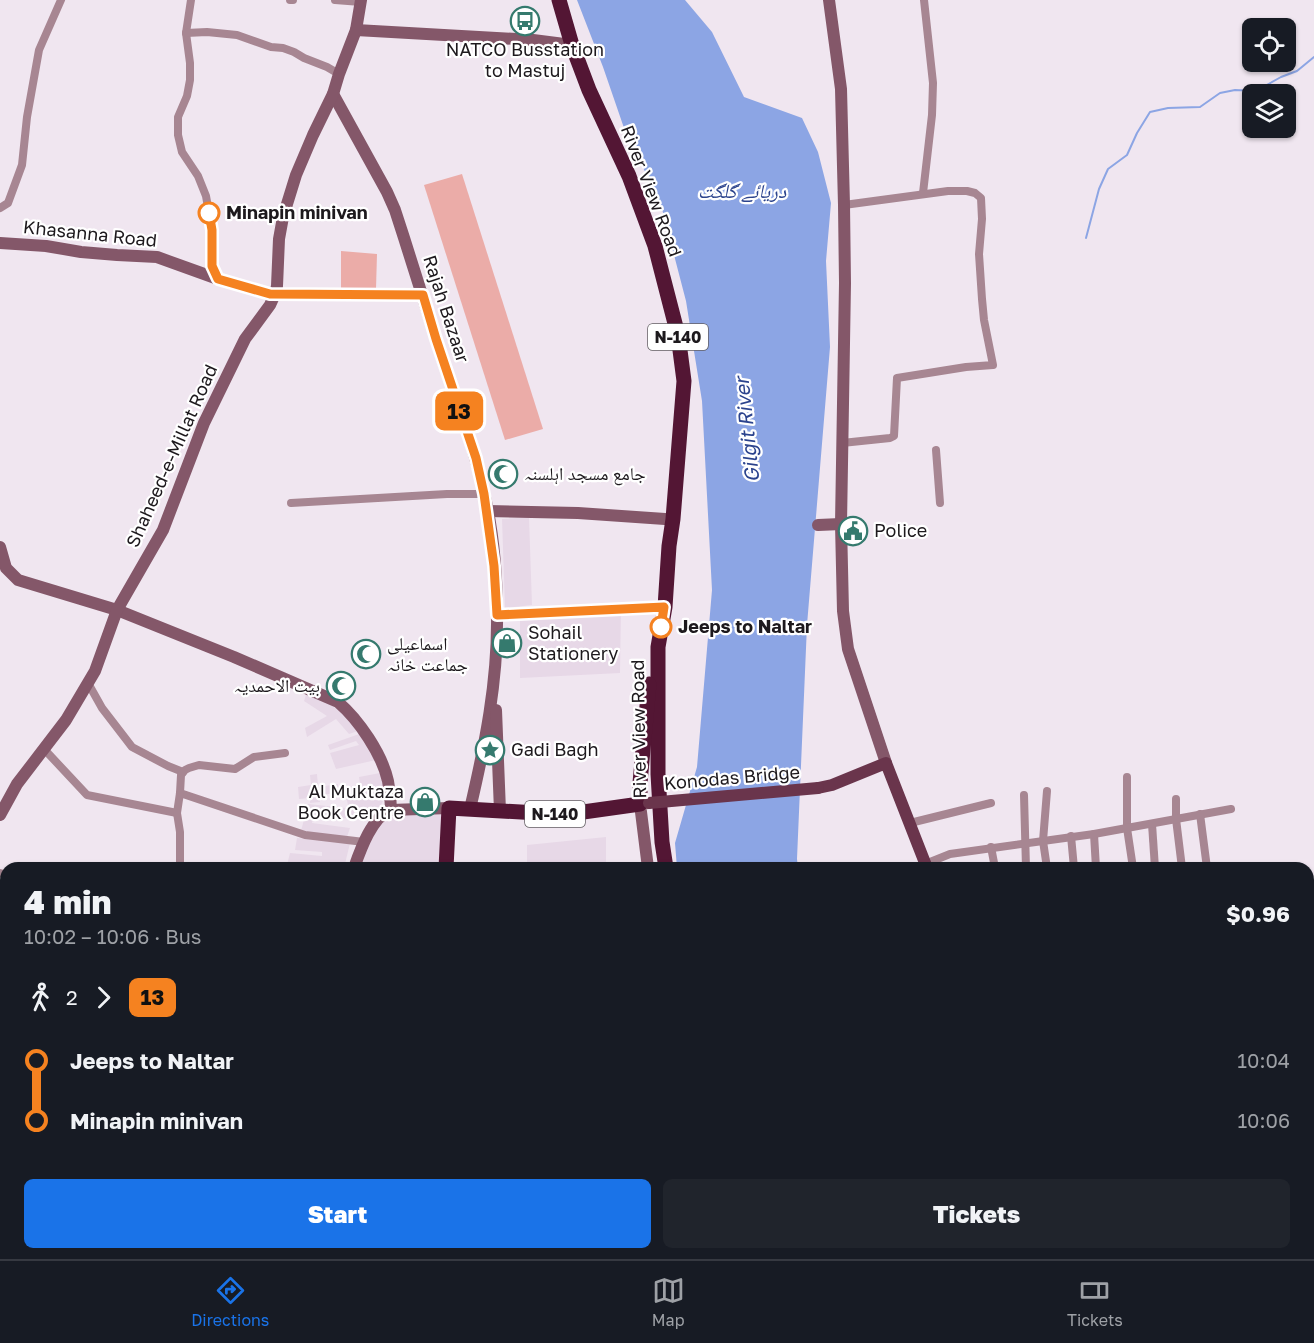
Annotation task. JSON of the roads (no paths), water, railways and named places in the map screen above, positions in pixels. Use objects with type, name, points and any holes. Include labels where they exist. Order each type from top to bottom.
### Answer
[{"type":"highway","name":"River View Road","points":[[559,0],[572,45],[589,90],[629,176],[655,246],[678,336],[684,381],[674,519],[658,647],[658,774],[665,862]]},
{"type":"highway","name":"N-140","points":[[449,808],[569,814],[644,803],[640,783],[652,655],[658,647]]},
{"type":"highway","points":[[446,862],[449,808]]},
{"type":"main road","points":[[829,0],[841,89],[845,283],[841,524],[843,603],[848,649],[886,763],[925,862]]},
{"type":"main road","name":"Shaheed-e-Millat Road","points":[[0,815],[17,784],[66,720],[88,683],[117,610],[163,530],[204,423],[245,339],[270,305],[275,294],[283,217],[296,175],[333,94],[356,30],[361,1]]},
{"type":"main road","points":[[356,30],[533,40],[572,45]]},
{"type":"main road","name":"Rajah Bazaar","points":[[333,94],[387,192],[476,458],[488,511],[497,615],[491,740]]},
{"type":"main road","name":"Khasanna Road","points":[[0,243],[157,257],[259,292],[275,294],[423,295]]},
{"type":"main road","points":[[488,511],[578,513],[665,519]]},
{"type":"main road","points":[[818,525],[841,524]]},
{"type":"main road","points":[[0,547],[6,568],[18,580],[117,610],[338,702],[358,724],[383,765],[388,780],[391,810]]},
{"type":"main road","points":[[470,809],[491,740]]},
{"type":"main road","points":[[491,740],[500,811]]},
{"type":"main road","name":"Konodas Bridge","points":[[644,803],[818,788],[832,785],[886,763]]},
{"type":"main road","points":[[644,803],[648,862]]},
{"type":"main road","points":[[356,862],[364,842],[380,816],[385,812],[449,808]]},
{"type":"street","points":[[0,208],[8,203],[22,165],[27,117],[39,50],[61,0]]},
{"type":"street","points":[[191,0],[186,33],[190,80],[187,96],[178,117],[178,135],[182,152],[198,176],[206,196],[212,230],[212,266],[218,279]]},
{"type":"street","points":[[335,0],[361,1]]},
{"type":"street","points":[[923,193],[932,115],[933,83],[924,0]]},
{"type":"street","points":[[186,33],[207,32],[237,35],[294,52],[339,74]]},
{"type":"street","points":[[842,443],[894,436],[897,378],[993,365],[982,299],[979,254],[981,198],[967,191],[948,191],[844,205]]},
{"type":"street","points":[[936,450],[940,503]]},
{"type":"street","points":[[291,503],[484,494]]},
{"type":"street","points":[[497,615],[664,607]]},
{"type":"street","points":[[88,683],[102,708],[132,747],[183,772]]},
{"type":"street","points":[[44,749],[87,795],[177,813]]},
{"type":"street","points":[[180,862],[180,832],[177,813],[183,772],[199,765],[235,769],[254,757],[285,753]]},
{"type":"street","points":[[1127,777],[1127,828],[1132,862]]},
{"type":"street","points":[[1046,862],[1043,841],[1047,791]]},
{"type":"street","points":[[180,793],[305,835],[364,842]]},
{"type":"street","points":[[1024,795],[1026,862]]},
{"type":"street","points":[[1176,799],[1181,862]]},
{"type":"street","points":[[910,823],[991,803]]},
{"type":"street","points":[[934,862],[950,854],[1094,834],[1232,809]]},
{"type":"street","points":[[1200,814],[1207,862]]},
{"type":"street","points":[[1152,824],[1155,862]]},
{"type":"street","points":[[1094,834],[1096,862]]},
{"type":"street","points":[[1071,836],[1073,862]]},
{"type":"street","points":[[991,847],[994,862]]},
{"type":"water","name":"دریائے گلگت","points":[[577,0],[685,0],[712,32],[744,97],[802,118],[818,152],[831,203],[826,261],[830,347],[807,625],[797,862],[677,862],[675,843],[697,767],[712,590],[702,401],[686,301],[661,205],[624,128]]},
{"type":"waterway","points":[[1086,238],[1099,189],[1108,169],[1127,155],[1150,112],[1168,108],[1200,107],[1220,93],[1235,90],[1256,91],[1297,71],[1314,57]]},
{"type":"place","name":"NATCO Busstation to Mastuj","points":[[525,21]]},
{"type":"place","name":"Minapin minivan","points":[[209,213]]},
{"type":"place","name":"جامع مسجد اہلسنہ","points":[[503,474]]},
{"type":"place","name":"Police","points":[[853,531]]},
{"type":"place","name":"Jeeps to Naltar","points":[[661,627]]},
{"type":"place","name":"Sohail Stationery","points":[[507,643]]},
{"type":"place","name":"اسماعیلی جماعت خانہ","points":[[366,654]]},
{"type":"place","name":"بیت الاحمدیہ","points":[[341,686]]},
{"type":"place","name":"Gadi Bagh","points":[[490,750]]},
{"type":"place","name":"Al Muktaza Book Centre","points":[[425,802]]},
{"type":"water label","name":"Gilgit River","points":[[747,430]]}]
